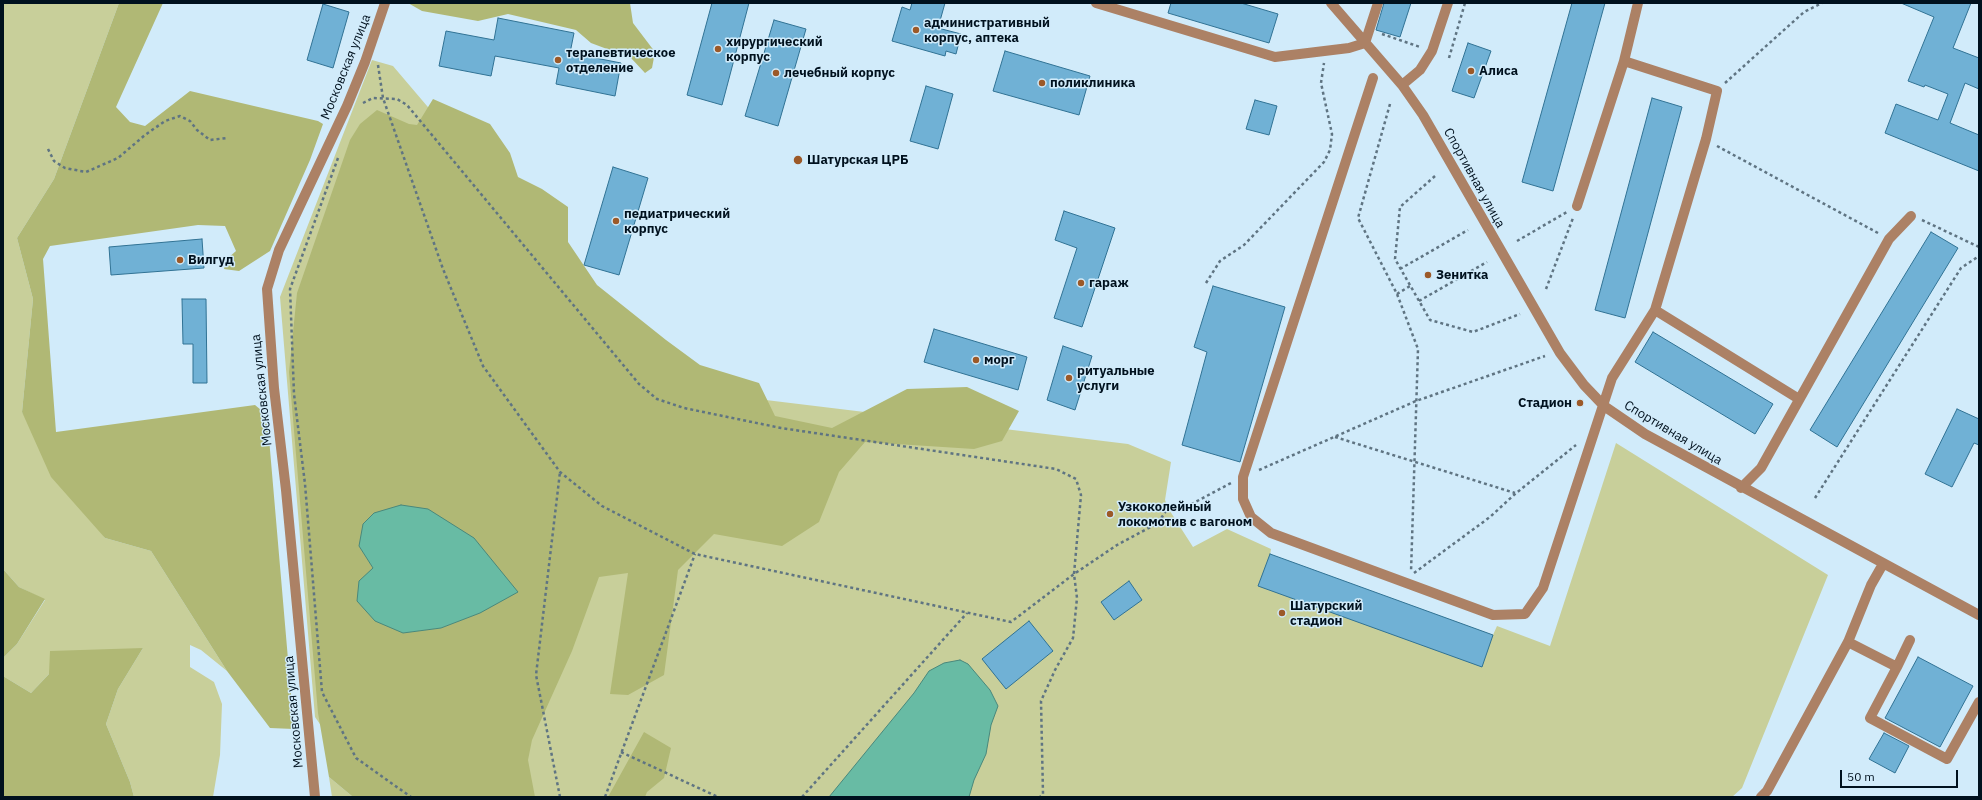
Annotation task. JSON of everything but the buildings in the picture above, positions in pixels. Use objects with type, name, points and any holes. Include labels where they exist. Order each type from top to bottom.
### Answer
[{"type":"street","name":"Московская улица","points":[[315,797],[287,498],[274,388],[267,289],[279,250],[347,106],[385,3]]},
{"type":"street","points":[[1096,3],[1275,56],[1330,50],[1365,43],[1378,3]]},
{"type":"street","name":"Спортивная улица","points":[[1331,3],[1402,85],[1433,131],[1523,292],[1560,353],[1584,385],[1604,406],[1645,434],[1741,488],[1979,615]]},
{"type":"street","points":[[1402,85],[1420,70],[1432,51],[1448,3]]},
{"type":"street","points":[[1578,206],[1624,61],[1638,3]]},
{"type":"street","points":[[1373,78],[1243,477],[1243,499],[1251,518],[1271,533],[1493,615],[1525,614],[1543,588],[1612,378],[1656,310],[1706,139],[1716,91],[1624,61]]},
{"type":"street","points":[[1741,488],[1761,468],[1889,239],[1911,216]]},
{"type":"street","points":[[1656,310],[1799,399]]},
{"type":"street","points":[[1764,795],[1848,642],[1871,585],[1883,564]]},
{"type":"street","points":[[1910,640],[1870,718],[1947,759],[1979,702]]},
{"type":"street","points":[[1848,642],[1897,667]]},
{"type":"path","points":[[1449,58],[1465,3]]},
{"type":"path","points":[[1716,91],[1804,12],[1822,3]]},
{"type":"path","points":[[1370,30],[1423,48]]},
{"type":"path","points":[[1206,283],[1220,261],[1244,245],[1324,162],[1330,150],[1332,134],[1321,83],[1324,64],[1330,50]]},
{"type":"path","points":[[377,61],[383,98],[443,269],[483,366],[560,472],[602,506],[695,554],[1011,622],[1074,574],[1117,545],[1158,523],[1168,508],[1186,507],[1243,477],[1416,401],[1546,356]]},
{"type":"path","points":[[359,110],[362,103],[373,98],[397,99],[407,104],[639,384],[657,399],[684,408],[781,428],[1056,469],[1076,479],[1081,495],[1074,574],[1077,598],[1073,638],[1041,701],[1043,794],[1040,797]]},
{"type":"path","points":[[1390,104],[1358,218],[1397,294],[1418,349],[1411,575],[1490,517],[1579,442]]},
{"type":"path","points":[[48,149],[54,161],[65,168],[86,172],[118,158],[145,134],[165,121],[180,116],[190,121],[197,130],[210,140],[227,138]]},
{"type":"path","points":[[1706,139],[1889,239]]},
{"type":"path","points":[[340,152],[290,289],[294,394],[305,484],[322,692],[356,758],[411,797]]},
{"type":"path","points":[[1435,176],[1400,206],[1395,259],[1430,320],[1473,332],[1520,314]]},
{"type":"path","points":[[1517,241],[1578,206]]},
{"type":"path","points":[[1546,289],[1578,206]]},
{"type":"path","points":[[1911,216],[1944,229],[1979,247]]},
{"type":"path","points":[[1400,269],[1468,230]]},
{"type":"path","points":[[1814,498],[1961,268],[1979,256]]},
{"type":"path","points":[[1419,301],[1487,262]]},
{"type":"path","points":[[1397,294],[1410,286]]},
{"type":"path","points":[[1334,437],[1516,494]]},
{"type":"path","points":[[560,472],[536,675],[560,797]]},
{"type":"path","points":[[605,797],[620,752],[695,554]]},
{"type":"path","points":[[802,797],[967,613]]},
{"type":"path","points":[[620,752],[718,797]]},
{"type":"shaded area","points":[[3,3],[119,3],[54,179],[17,238],[33,299],[22,412],[105,538],[151,551],[227,671],[201,650],[190,645],[190,667],[214,682],[222,704],[220,755],[213,797],[134,797],[130,782],[106,724],[118,689],[143,648],[49,674],[31,693],[3,676],[3,658],[17,644],[45,600],[19,587],[3,569]]},
{"type":"shaded area","points":[[119,3],[163,3],[116,107],[130,122],[145,126],[190,91],[318,121],[323,124],[310,160],[270,251],[239,271],[224,269],[227,259],[236,251],[225,226],[198,225],[50,246],[43,259],[56,432],[255,405],[267,415],[294,729],[270,728],[227,671],[151,551],[105,538],[51,477],[22,412],[33,299],[17,238],[54,179]]},
{"type":"shaded area","points":[[408,3],[630,3],[633,23],[655,52],[652,68],[645,73],[631,58],[591,43],[576,30],[508,14],[478,21],[422,11]]},
{"type":"shaded area","points":[[372,60],[393,66],[667,388],[1128,444],[1171,462],[1165,500],[1168,508],[1193,547],[1227,529],[1271,549],[1270,555],[1493,635],[1497,626],[1550,646],[1616,443],[1828,575],[1742,788],[1732,797],[371,797],[315,717],[280,297]]},
{"type":"shaded area","points":[[433,99],[490,124],[510,153],[518,177],[542,189],[568,207],[568,242],[597,285],[700,365],[759,383],[775,416],[832,428],[907,389],[967,387],[1019,411],[1002,441],[974,449],[865,442],[839,472],[819,522],[782,546],[714,534],[678,570],[664,675],[628,695],[610,694],[628,573],[599,577],[572,651],[532,740],[528,760],[535,797],[353,797],[329,777],[318,713],[289,372],[297,293],[350,140],[360,124],[377,110],[409,124],[417,125]],"holes":[[[359,546],[480,613],[441,628],[403,633],[373,568]]]},
{"type":"shaded area","points":[[401,505],[428,509],[474,538],[518,592],[480,613],[441,628],[403,633],[375,621],[357,601],[359,581],[373,568],[359,546],[363,524],[374,513]]},
{"type":"shaded area","points":[[3,569],[19,587],[45,599],[17,644],[3,658]]},
{"type":"shaded area","points":[[143,648],[118,689],[106,724],[130,782],[134,797],[3,797],[3,676],[31,693],[49,674],[50,651]]},
{"type":"shaded area","points":[[960,660],[968,664],[990,690],[998,706],[991,725],[986,754],[974,780],[969,797],[829,797],[914,693],[929,671],[944,663]]},
{"type":"shaded area","points":[[644,732],[671,748],[664,778],[647,792],[645,797],[608,797]]},
{"type":"shaded area","points":[[329,777],[353,797],[332,797]]},
{"type":"place","name":"административный корпус, аптека","points":[[916,30]]},
{"type":"place","name":"хирургический корпус","points":[[718,49]]},
{"type":"place","name":"терапевтическое отделение","points":[[558,60]]},
{"type":"place","name":"Алиса","points":[[1471,71]]},
{"type":"place","name":"лечебный корпус","points":[[776,73]]},
{"type":"place","name":"поликлиника","points":[[1042,83]]},
{"type":"place","name":"Шатурская ЦРБ","points":[[798,160]]},
{"type":"place","name":"педиатрический корпус","points":[[616,221]]},
{"type":"place","name":"Вилгуд","points":[[180,260]]},
{"type":"place","name":"Зенитка","points":[[1428,275]]},
{"type":"place","name":"гараж","points":[[1081,283]]},
{"type":"place","name":"морг","points":[[976,360]]},
{"type":"place","name":"ритуальные услуги","points":[[1069,378]]},
{"type":"place","name":"Стадион","points":[[1580,403]]},
{"type":"place","name":"Узкоколейный локомотив с вагоном","points":[[1110,514]]},
{"type":"place","name":"Шатурский стадион","points":[[1282,613]]}]
